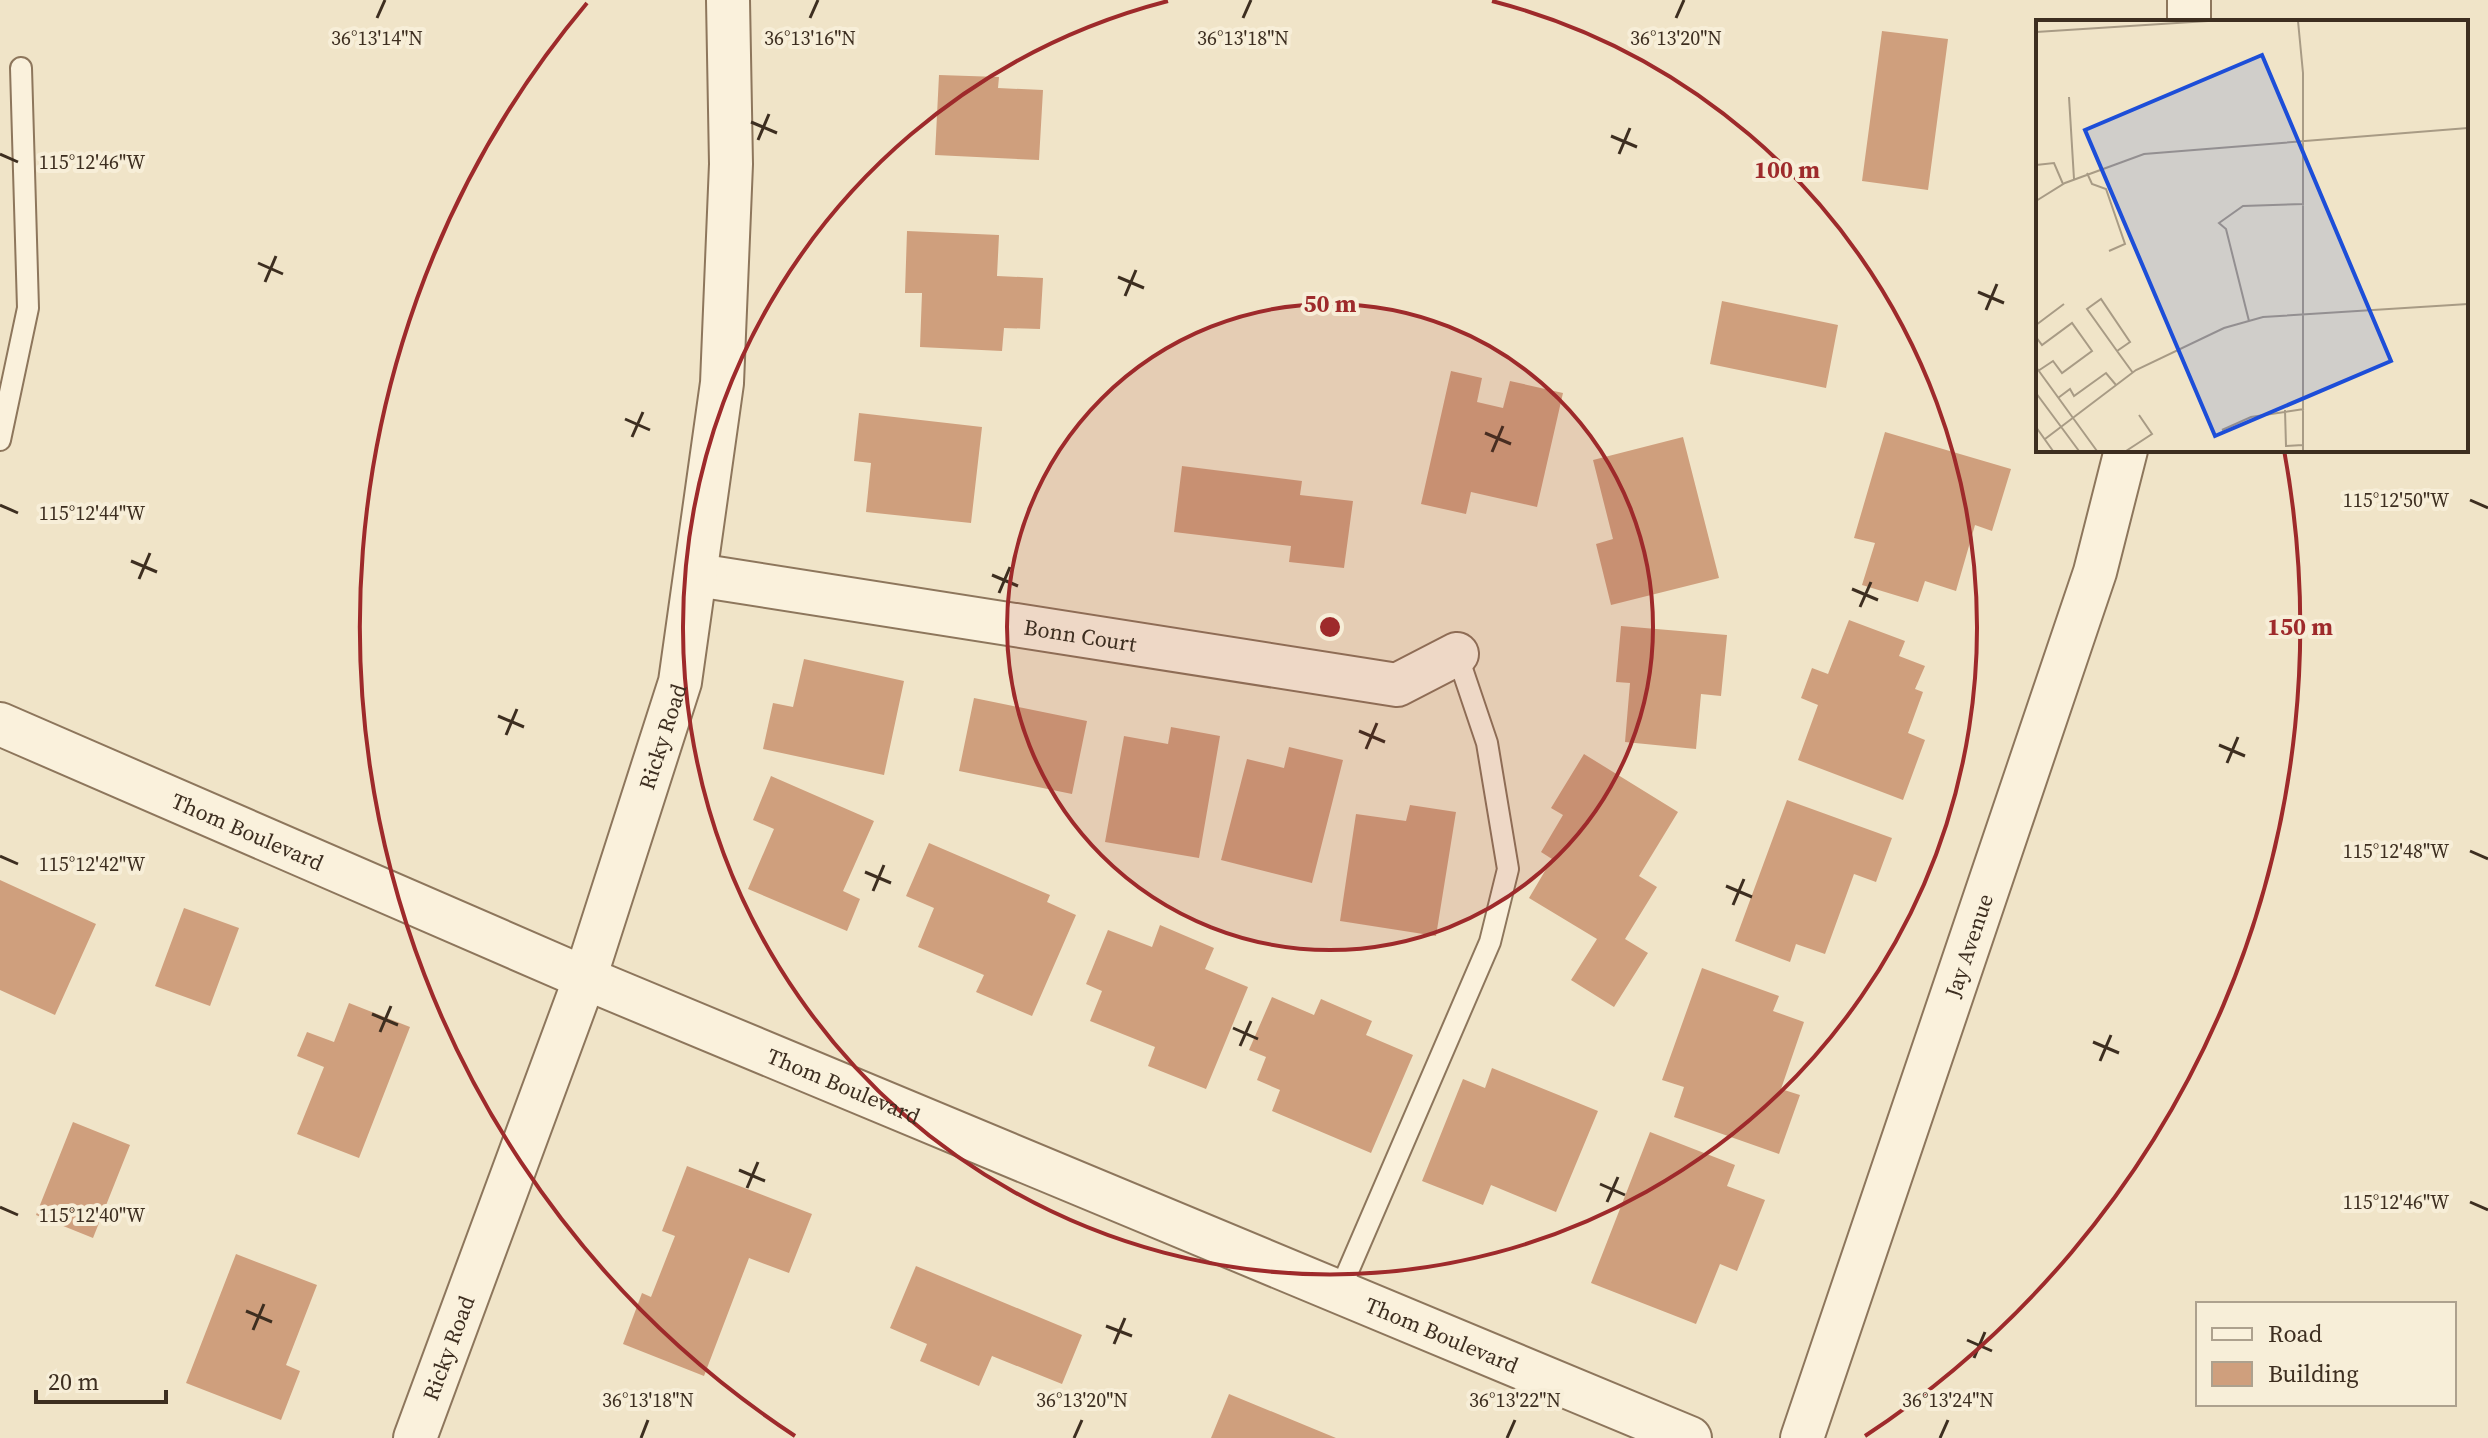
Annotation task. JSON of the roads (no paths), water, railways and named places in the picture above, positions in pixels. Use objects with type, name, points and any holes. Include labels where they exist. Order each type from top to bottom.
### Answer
[{"type":"street","name":"Ricky Road","points":[[415,1438],[585,978],[680,682],[722,383],[731,164],[728,0]]},
{"type":"street","name":"Jay Avenue","points":[[1802,1438],[2095,572],[2125,452]]},
{"type":"street","name":"Bonn Court","points":[[697,575],[1397,685],[1457,654]]},
{"type":"street","name":"Thom Boulevard","points":[[0,724],[585,978],[1690,1438]]},
{"type":"lane","points":[[0,440],[28,308],[21,68]]},
{"type":"lane","points":[[1339,1292],[1490,942],[1508,869],[1487,743],[1457,654]]}]
